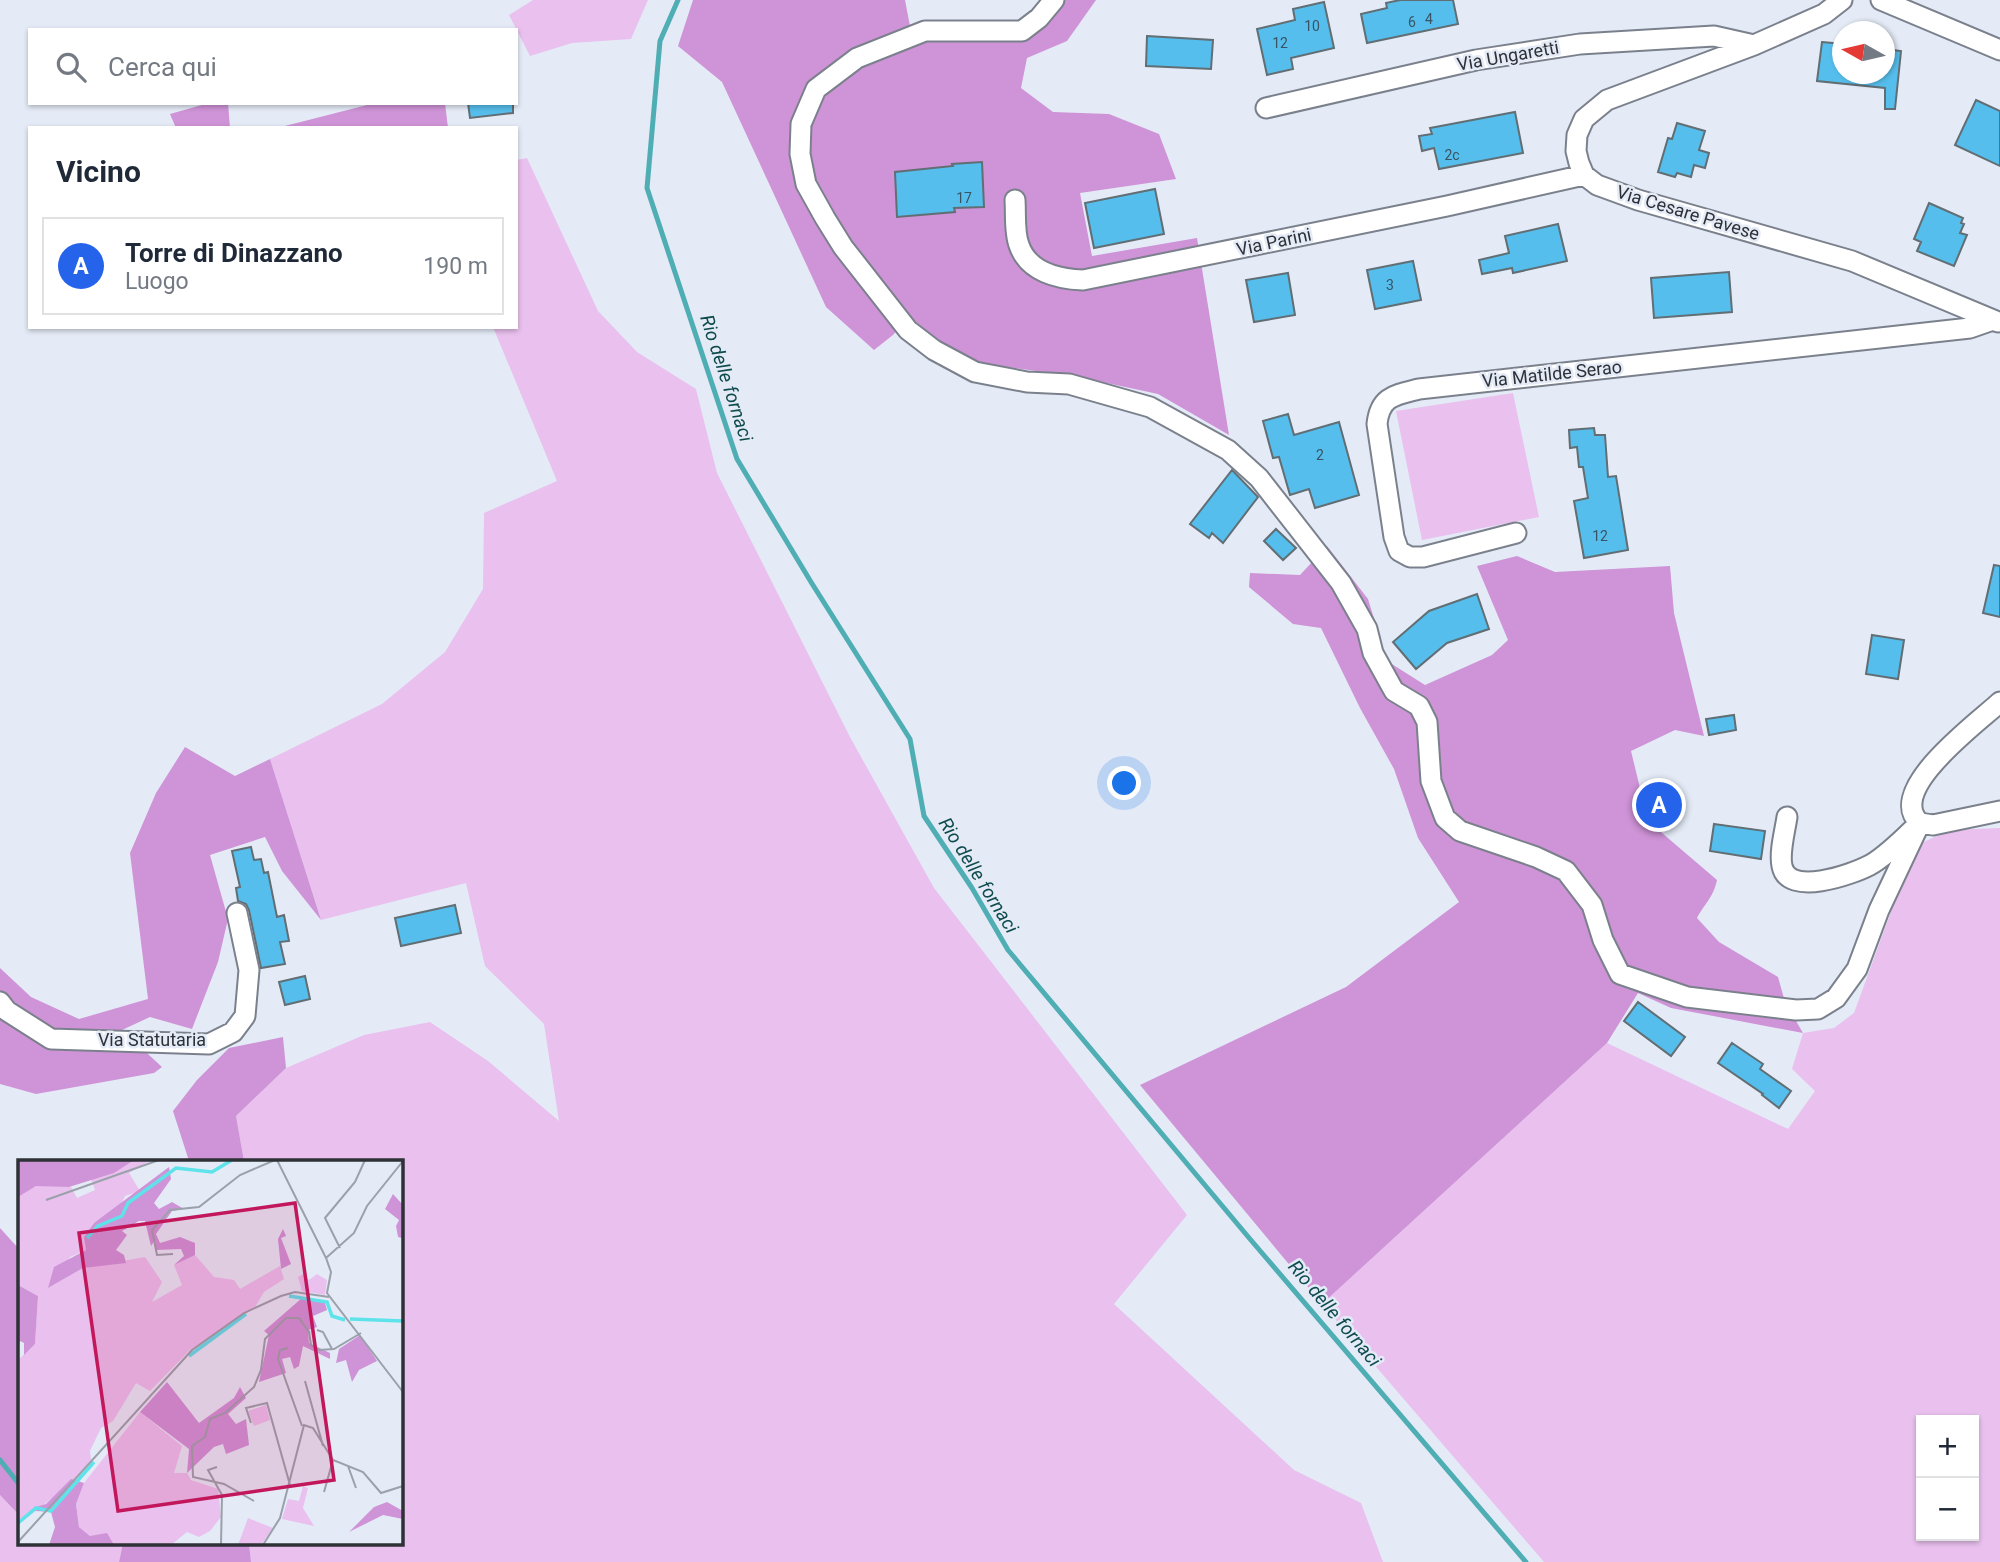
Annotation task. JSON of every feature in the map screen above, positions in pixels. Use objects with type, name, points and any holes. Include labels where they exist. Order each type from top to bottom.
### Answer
[{"type":"street","points":[[1054,0],[1040,18],[1022,31],[925,31],[857,58],[816,89],[801,124],[800,154],[806,184],[843,247],[908,330],[934,350],[975,372],[1027,382],[1069,384],[1150,407],[1228,450],[1259,478],[1341,583],[1367,629],[1373,653],[1394,691],[1419,706],[1427,722],[1431,781],[1445,818],[1460,831],[1536,857],[1566,871],[1592,905],[1603,940],[1620,974],[1687,997],[1796,1010],[1818,1009],[1836,998],[1857,969],[1879,910],[1920,823]]},
{"type":"street","points":[[1584,175],[1576,151],[1577,135],[1584,119],[1595,108],[1607,100],[1754,45],[1824,14],[1842,0]]},
{"type":"street","points":[[1881,0],[2000,50]]},
{"type":"street","name":"Via Ungaretti","points":[[1266,108],[1476,60],[1580,44],[1714,36],[1754,45]]},
{"type":"street","name":"Via Parini","points":[[1015,200],[1018,244],[1027,258],[1052,276],[1083,280],[1447,206],[1584,175]]},
{"type":"street","name":"Via Cesare Pavese","points":[[1584,175],[1597,185],[1638,200],[1852,261],[1997,321]]},
{"type":"street","name":"Via Matilde Serao","points":[[1516,533],[1423,556],[1410,557],[1399,551],[1394,537],[1377,424],[1378,411],[1386,400],[1396,394],[1419,388],[1970,328],[1997,321]]},
{"type":"street","points":[[2000,702],[1946,749],[1924,777],[1912,805],[1915,818],[1920,823],[1933,825],[2000,811]]},
{"type":"street","points":[[1787,817],[1781,864],[1790,878],[1799,883],[1835,877],[1871,865],[1920,823]]},
{"type":"street","name":"Via Statutaria","points":[[0,1002],[7,1011],[51,1040],[209,1044],[233,1032],[245,1016],[249,971],[237,913]]},
{"type":"shaded area","points":[[533,0],[648,0],[631,39],[572,43],[530,56],[509,15]]},
{"type":"shaded area","points":[[693,0],[905,0],[913,42],[1006,41],[1022,31],[1055,0],[1096,0],[1067,41],[1027,58],[1021,88],[1053,112],[1109,114],[1159,134],[1176,179],[1080,193],[1092,256],[1197,238],[1229,435],[1158,394],[1074,376],[978,363],[939,341],[909,316],[893,335],[874,350],[826,307],[722,82],[678,46]]},
{"type":"shaded area","points":[[202,105],[228,105],[230,126],[175,126],[170,114]]},
{"type":"shaded area","points":[[367,105],[445,105],[448,126],[285,126]]},
{"type":"shaded area","points":[[527,158],[598,311],[637,352],[696,389],[717,473],[850,737],[934,888],[1187,1215],[1114,1304],[1294,1470],[1361,1503],[1383,1562],[251,1562],[249,1544],[402,1544],[402,1160],[244,1160],[236,1116],[286,1068],[364,1035],[430,1022],[488,1061],[559,1121],[544,1024],[485,966],[466,883],[321,920],[270,759],[382,704],[445,652],[483,589],[484,513],[557,481],[494,329],[518,329],[518,160]]},
{"type":"shaded area","points":[[1513,393],[1539,517],[1422,540],[1396,411]]},
{"type":"shaded area","points":[[1327,546],[1368,599],[1387,661],[1425,685],[1492,655],[1508,640],[1477,566],[1517,556],[1555,572],[1670,566],[1674,613],[1704,736],[1675,730],[1631,751],[1648,821],[1717,880],[1711,896],[1697,918],[1719,942],[1778,977],[1785,1002],[1803,1033],[1671,1008],[1638,993],[1607,1043],[1322,1304],[1140,1085],[1346,987],[1459,902],[1418,838],[1394,769],[1360,708],[1321,628],[1293,624],[1249,587],[1250,573],[1300,575]]},
{"type":"shaded area","points":[[185,747],[235,776],[270,759],[321,920],[282,871],[265,837],[210,855],[228,919],[218,962],[192,1029],[150,1017],[122,1030],[162,1067],[154,1073],[36,1094],[0,1084],[0,968],[31,997],[79,1019],[148,999],[130,853],[156,793]]},
{"type":"shaded area","points":[[2000,828],[2000,1562],[1544,1562],[1322,1304],[1607,1043],[1788,1129],[1815,1091],[1792,1069],[1803,1033],[1834,1028],[1854,1013],[1915,846],[1950,830]]},
{"type":"shaded area","points":[[283,1037],[286,1068],[236,1116],[244,1160],[189,1160],[173,1111],[197,1080],[229,1048]]},
{"type":"shaded area","points":[[0,1228],[18,1248],[18,1514],[0,1495]]},
{"type":"shaded area","points":[[0,1495],[18,1514],[18,1544],[123,1544],[119,1562],[0,1562]]},
{"type":"shaded area","points":[[123,1544],[249,1544],[251,1562],[119,1562]]},
{"type":"building","points":[[1400,0],[1453,0],[1458,24],[1367,43],[1361,14],[1387,8],[1386,3]]},
{"type":"building","points":[[1324,2],[1334,48],[1291,58],[1293,69],[1267,75],[1257,29],[1295,20],[1293,9]]},
{"type":"building","points":[[1147,36],[1213,40],[1211,69],[1146,66]]},
{"type":"building","points":[[1822,42],[1832,43],[1832,83],[1817,81]]},
{"type":"building","points":[[1895,50],[1901,51],[1895,109],[1885,109],[1885,88],[1846,84],[1895,84]]},
{"type":"building","points":[[1976,100],[2000,111],[2000,166],[1955,145]]},
{"type":"building","points":[[468,105],[513,105],[513,113],[470,118]]},
{"type":"building","points":[[1515,112],[1523,153],[1439,169],[1434,148],[1422,151],[1419,136],[1432,134],[1430,128]]},
{"type":"building","points":[[1677,123],[1705,131],[1699,150],[1709,153],[1705,168],[1694,165],[1691,177],[1677,173],[1675,177],[1658,172],[1668,138],[1672,139]]},
{"type":"building","points":[[982,162],[984,207],[954,208],[955,212],[897,217],[895,172]]},
{"type":"building","points":[[1155,189],[1164,234],[1094,248],[1085,203]]},
{"type":"building","points":[[1929,203],[1963,218],[1961,223],[1964,224],[1960,233],[1967,235],[1954,266],[1917,251],[1921,242],[1914,239]]},
{"type":"building","points":[[1558,224],[1567,261],[1513,273],[1512,268],[1482,274],[1479,260],[1509,253],[1505,236]]},
{"type":"building","points":[[1413,261],[1421,300],[1375,309],[1367,270]]},
{"type":"building","points":[[1729,272],[1732,312],[1654,318],[1651,278]]},
{"type":"building","points":[[1288,273],[1295,315],[1254,322],[1246,280]]},
{"type":"building","points":[[1288,414],[1294,435],[1339,422],[1359,495],[1315,508],[1309,489],[1290,495],[1279,457],[1273,458],[1263,421]]},
{"type":"building","points":[[1594,428],[1595,435],[1605,435],[1608,477],[1616,476],[1628,550],[1584,558],[1574,501],[1588,498],[1583,467],[1579,467],[1577,447],[1570,448],[1569,430]]},
{"type":"building","points":[[1232,470],[1258,497],[1223,543],[1212,533],[1209,538],[1190,524]]},
{"type":"building","points":[[1276,529],[1296,548],[1283,560],[1264,541]]},
{"type":"building","points":[[1994,565],[2000,566],[2000,617],[1983,613]]},
{"type":"building","points":[[1477,594],[1489,629],[1447,643],[1416,669],[1393,642],[1429,611]]},
{"type":"building","points":[[1872,635],[1904,640],[1898,679],[1866,674]]},
{"type":"building","points":[[1734,715],[1736,730],[1709,735],[1706,719]]},
{"type":"building","points":[[1667,796],[1668,813],[1652,815],[1650,797]]},
{"type":"building","points":[[1714,824],[1765,831],[1761,859],[1710,851]]},
{"type":"building","points":[[251,847],[254,860],[261,859],[264,873],[268,872],[277,917],[284,915],[289,941],[280,942],[285,964],[261,968],[249,910],[246,904],[238,901],[236,888],[240,887],[232,851]]},
{"type":"building","points":[[455,905],[461,933],[401,946],[395,918]]},
{"type":"building","points":[[305,976],[310,999],[285,1005],[279,982]]},
{"type":"building","points":[[1638,1002],[1685,1037],[1671,1056],[1624,1021]]},
{"type":"building","points":[[1732,1043],[1763,1064],[1760,1069],[1791,1091],[1779,1108],[1718,1063]]},
{"type":"waterway","name":"Rio delle fornaci","points":[[678,0],[660,41],[647,188],[737,459],[910,739],[924,816],[972,888],[1008,950],[1526,1562]]},
{"type":"waterway","points":[[0,1460],[18,1483]]},
{"type":"place","name":"Torre di Dinazzano","points":[[1659,805]]}]
